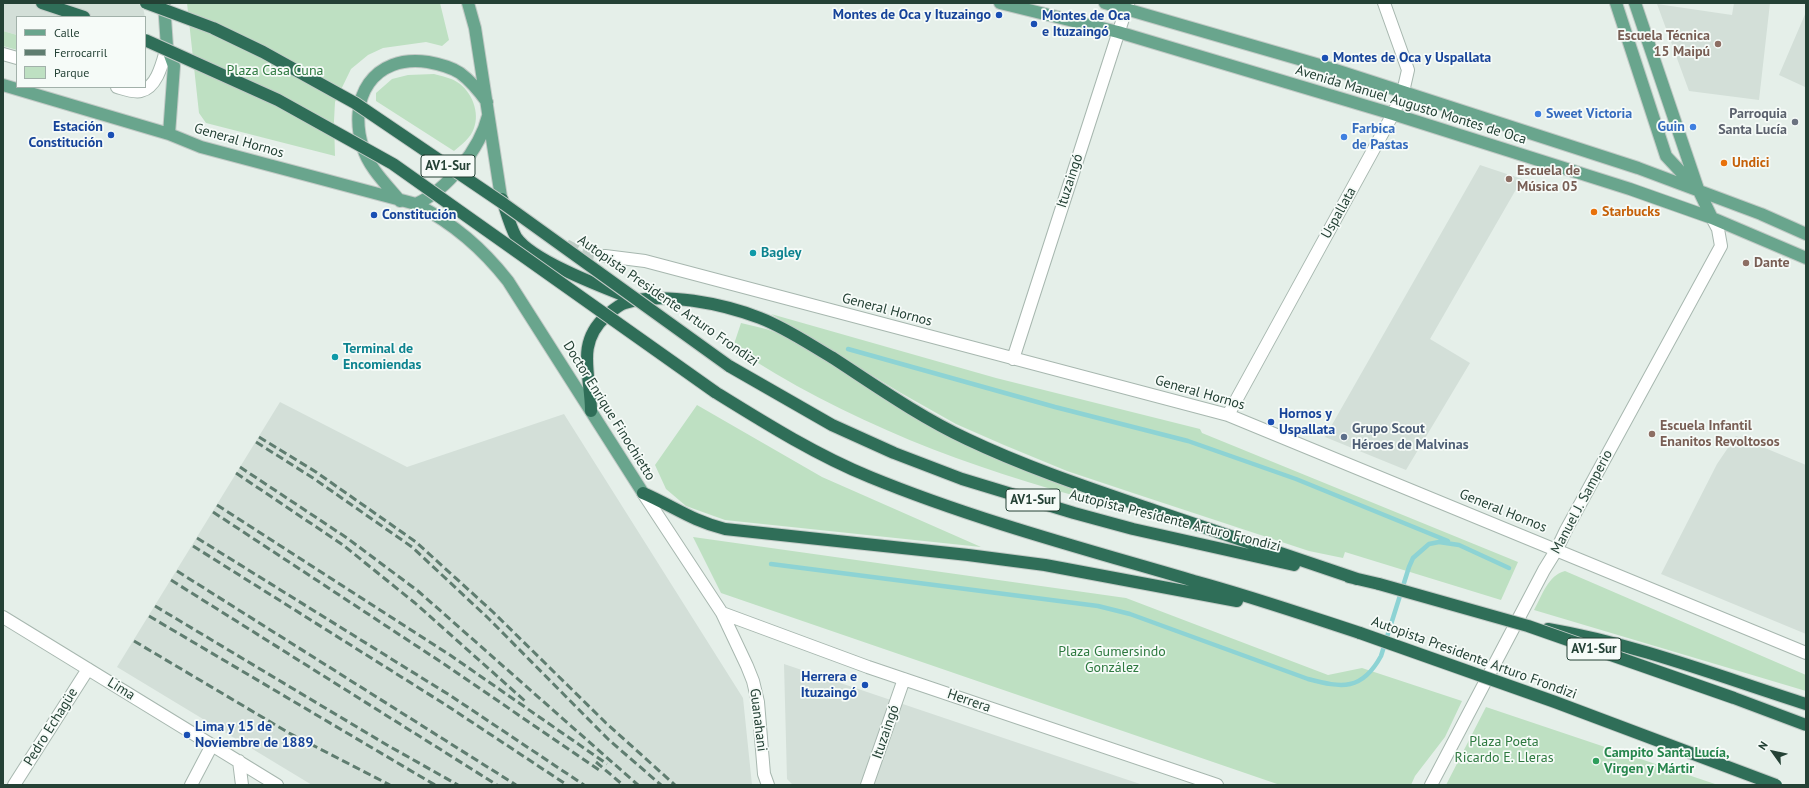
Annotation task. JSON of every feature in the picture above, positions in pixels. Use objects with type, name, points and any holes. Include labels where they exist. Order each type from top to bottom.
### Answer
[{"type":"highway","points":[[42,3],[81,16]]},
{"type":"highway","name":"Autopista Presidente Arturo Frondizi","points":[[146,3],[220,31],[307,76],[355,103],[504,204],[729,366],[832,425],[894,453],[962,479],[1074,513],[1133,529],[1379,584],[1528,626],[1734,698],[1806,725]]},
{"type":"highway","name":"Autopista Presidente Arturo Frondizi","points":[[146,40],[278,100],[393,164],[716,392],[767,424],[869,477],[966,514],[1300,613],[1360,633],[1555,702],[1776,785]]},
{"type":"highway","points":[[501,197],[516,237],[530,251],[550,263],[593,284],[636,300]]},
{"type":"highway","points":[[591,411],[591,392],[587,363],[587,350],[591,334],[600,322],[622,303],[636,300],[660,299],[697,301],[760,318],[804,340],[901,402],[966,439],[1057,477],[1357,579]]},
{"type":"highway","points":[[643,493],[663,501],[694,520],[725,529],[968,555],[1045,565],[1300,613]]},
{"type":"highway","points":[[1528,626],[1590,637],[1695,667],[1806,704]]},
{"type":"main road","points":[[164,3],[167,47],[174,66],[169,134]]},
{"type":"main road","points":[[468,3],[475,28],[501,197]]},
{"type":"main road","points":[[474,3],[475,28]]},
{"type":"main road","name":"Avenida Manuel Augusto Montes de Oca","points":[[1000,3],[1118,32],[1393,114],[1630,189],[1712,218],[1806,258]]},
{"type":"main road","name":"Avenida Manuel Augusto Montes de Oca","points":[[1106,3],[1127,6],[1323,66],[1638,168],[1698,189],[1806,234]]},
{"type":"main road","points":[[1616,3],[1666,156],[1698,189]]},
{"type":"main road","points":[[1635,3],[1698,189],[1712,218]]},
{"type":"main road","points":[[400,200],[373,168],[363,148],[358,119],[361,97],[368,82],[376,74],[393,64],[417,61],[439,64],[459,72],[472,82],[488,108],[479,138],[459,169],[444,185],[424,201],[416,204]]},
{"type":"main road","name":"General Hornos","points":[[3,85],[169,134],[201,147],[416,204],[462,233]]},
{"type":"main road","name":"Doctor Enrique Finochietto","points":[[462,233],[490,259],[508,281],[643,493]]},
{"type":"street","name":"Uspallata","points":[[1228,415],[1393,114],[1403,92],[1408,70],[1384,3]]},
{"type":"street","name":"Ituzaingó","points":[[1013,359],[1127,6]]},
{"type":"street","points":[[122,88],[141,92],[147,89],[154,82],[167,47]]},
{"type":"street","points":[[3,54],[16,58]]},
{"type":"street","name":"Manuel J. Samperio","points":[[1431,785],[1544,570],[1557,549],[1721,246],[1718,229],[1712,218]]},
{"type":"street","name":"General Hornos","points":[[605,256],[645,261],[1228,415],[1557,549],[1806,653]]},
{"type":"street","name":"Doctor Enrique Finochietto","points":[[643,493],[722,613]]},
{"type":"street","name":"Herrera","points":[[722,613],[904,679],[1217,785]]},
{"type":"street","name":"Guanahani","points":[[722,613],[753,682],[758,702],[764,774],[768,785]]},
{"type":"street","name":"Lima","points":[[3,616],[277,785]]},
{"type":"street","name":"Pedro Echagüe","points":[[20,783],[88,669]]},
{"type":"street","name":"Ituzaingó","points":[[868,785],[904,679]]},
{"type":"street","points":[[191,785],[212,745]]},
{"type":"street","points":[[239,761],[242,785]]},
{"type":"shaded area","points":[[3,3],[142,3],[145,16],[16,16],[16,35],[3,31]]},
{"type":"shaded area","name":"Escuela Técnica 15 Maipú","points":[[1734,3],[1770,3],[1759,100],[1689,91],[1657,4],[1732,15]]},
{"type":"shaded area","points":[[1806,12],[1806,85],[1805,87],[1779,75]]},
{"type":"shaded area","points":[[1480,165],[1522,179],[1430,339],[1470,363],[1406,470],[1325,437]]},
{"type":"shaded area","points":[[280,402],[407,467],[564,414],[743,698],[752,785],[312,785],[117,667]]},
{"type":"shaded area","points":[[1736,436],[1806,465],[1806,634],[1661,574],[1717,464]]},
{"type":"shaded area","points":[[784,664],[1143,785],[793,785],[787,779]]},
{"type":"green space","name":"Plaza Casa Cuna","points":[[187,3],[440,3],[449,40],[442,46],[426,42],[383,48],[368,55],[351,69],[335,102],[335,156],[206,123],[199,113]]},
{"type":"green space","points":[[3,31],[16,35],[16,50],[3,46]]},
{"type":"green space","points":[[434,74],[452,79],[462,86],[471,97],[475,109],[476,122],[473,132],[466,141],[454,151],[376,101],[376,93],[392,79],[408,75]]},
{"type":"green space","points":[[771,314],[996,378],[1200,429],[1202,433],[1518,562],[1501,600],[1345,552],[1343,558],[1309,551],[1136,494],[1067,471],[956,424],[901,393]]},
{"type":"green space","points":[[741,323],[786,336],[811,350],[904,411],[987,455],[1048,480],[1100,498],[1099,502],[1051,489],[956,458],[864,420],[819,398],[775,374],[733,347]]},
{"type":"green space","points":[[697,405],[822,477],[981,547],[725,520],[686,506],[666,489],[655,465]]},
{"type":"green space","name":"Plaza Gumersindo González","points":[[693,537],[1126,598],[1328,675],[1362,668],[1462,701],[1445,737],[1415,776],[1411,785],[1280,785],[721,593]]},
{"type":"green space","points":[[1565,571],[1806,675],[1806,691],[1534,610],[1550,581],[1559,573]]},
{"type":"green space","name":"Plaza Poeta Ricardo E. Lleras","points":[[1486,707],[1718,785],[1446,785]]},
{"type":"waterway","points":[[848,349],[1055,407],[1188,441],[1296,479],[1448,541]]},
{"type":"waterway","points":[[771,564],[1098,606],[1130,614],[1308,679],[1341,685],[1359,681],[1366,676],[1381,656],[1409,567],[1413,558],[1429,544],[1439,542],[1459,545],[1509,568]]},
{"type":"tunnel","points":[[566,245],[577,251],[605,256]]},
{"type":"railway","points":[[259,437],[316,472],[416,542],[493,612],[606,723],[675,785]]},
{"type":"railway","points":[[256,442],[313,478],[412,547],[488,618],[609,740],[661,785]]},
{"type":"railway","points":[[240,467],[347,538],[418,591],[638,785]]},
{"type":"railway","points":[[236,473],[343,545],[415,603],[525,701]]},
{"type":"railway","points":[[217,505],[450,655],[607,764]]},
{"type":"railway","points":[[213,512],[444,664],[599,770]]},
{"type":"railway","points":[[197,538],[451,696],[584,785]]},
{"type":"railway","points":[[193,546],[446,705],[567,785]]},
{"type":"railway","points":[[177,571],[516,785]]},
{"type":"railway","points":[[171,580],[497,785]]},
{"type":"railway","points":[[155,606],[387,745],[458,785]]},
{"type":"railway","points":[[149,616],[435,785]]},
{"type":"railway","points":[[134,641],[289,733],[390,785]]},
{"type":"railway","points":[[596,762],[623,785]]},
{"type":"place","name":"Montes de Oca y Ituzaingo","points":[[999,15]]},
{"type":"place","name":"Montes de Oca e Ituzaingó","points":[[1034,24]]},
{"type":"place","name":"Escuela Técnica 15 Maipú","points":[[1718,44]]},
{"type":"place","name":"Montes de Oca y Uspallata","points":[[1325,58]]},
{"type":"place","name":"Sweet Victoria","points":[[1538,114]]},
{"type":"place","name":"Parroquia Santa Lucía","points":[[1795,122]]},
{"type":"place","name":"Guin","points":[[1693,127]]},
{"type":"place","name":"Estación Constitución","points":[[111,135]]},
{"type":"place","name":"Farbica de Pastas","points":[[1344,137]]},
{"type":"place","name":"Undici","points":[[1724,163]]},
{"type":"place","name":"Escuela de Música 05","points":[[1509,179]]},
{"type":"place","name":"Starbucks","points":[[1594,212]]},
{"type":"place","name":"Constitución","points":[[374,215]]},
{"type":"place","name":"Bagley","points":[[753,253]]},
{"type":"place","name":"Dante","points":[[1746,263]]},
{"type":"place","name":"Terminal de Encomiendas","points":[[335,357]]},
{"type":"place","name":"Hornos y Uspallata","points":[[1271,422]]},
{"type":"place","name":"Escuela Infantil Enanitos Revoltosos","points":[[1652,434]]},
{"type":"place","name":"Grupo Scout Héroes de Malvinas","points":[[1344,437]]},
{"type":"place","name":"Herrera e Ituzaingó","points":[[865,685]]},
{"type":"place","name":"Lima y 15 de Noviembre de 1889","points":[[187,735]]},
{"type":"place","name":"Campito Santa Lucía, Virgen y Mártir","points":[[1596,761]]}]
